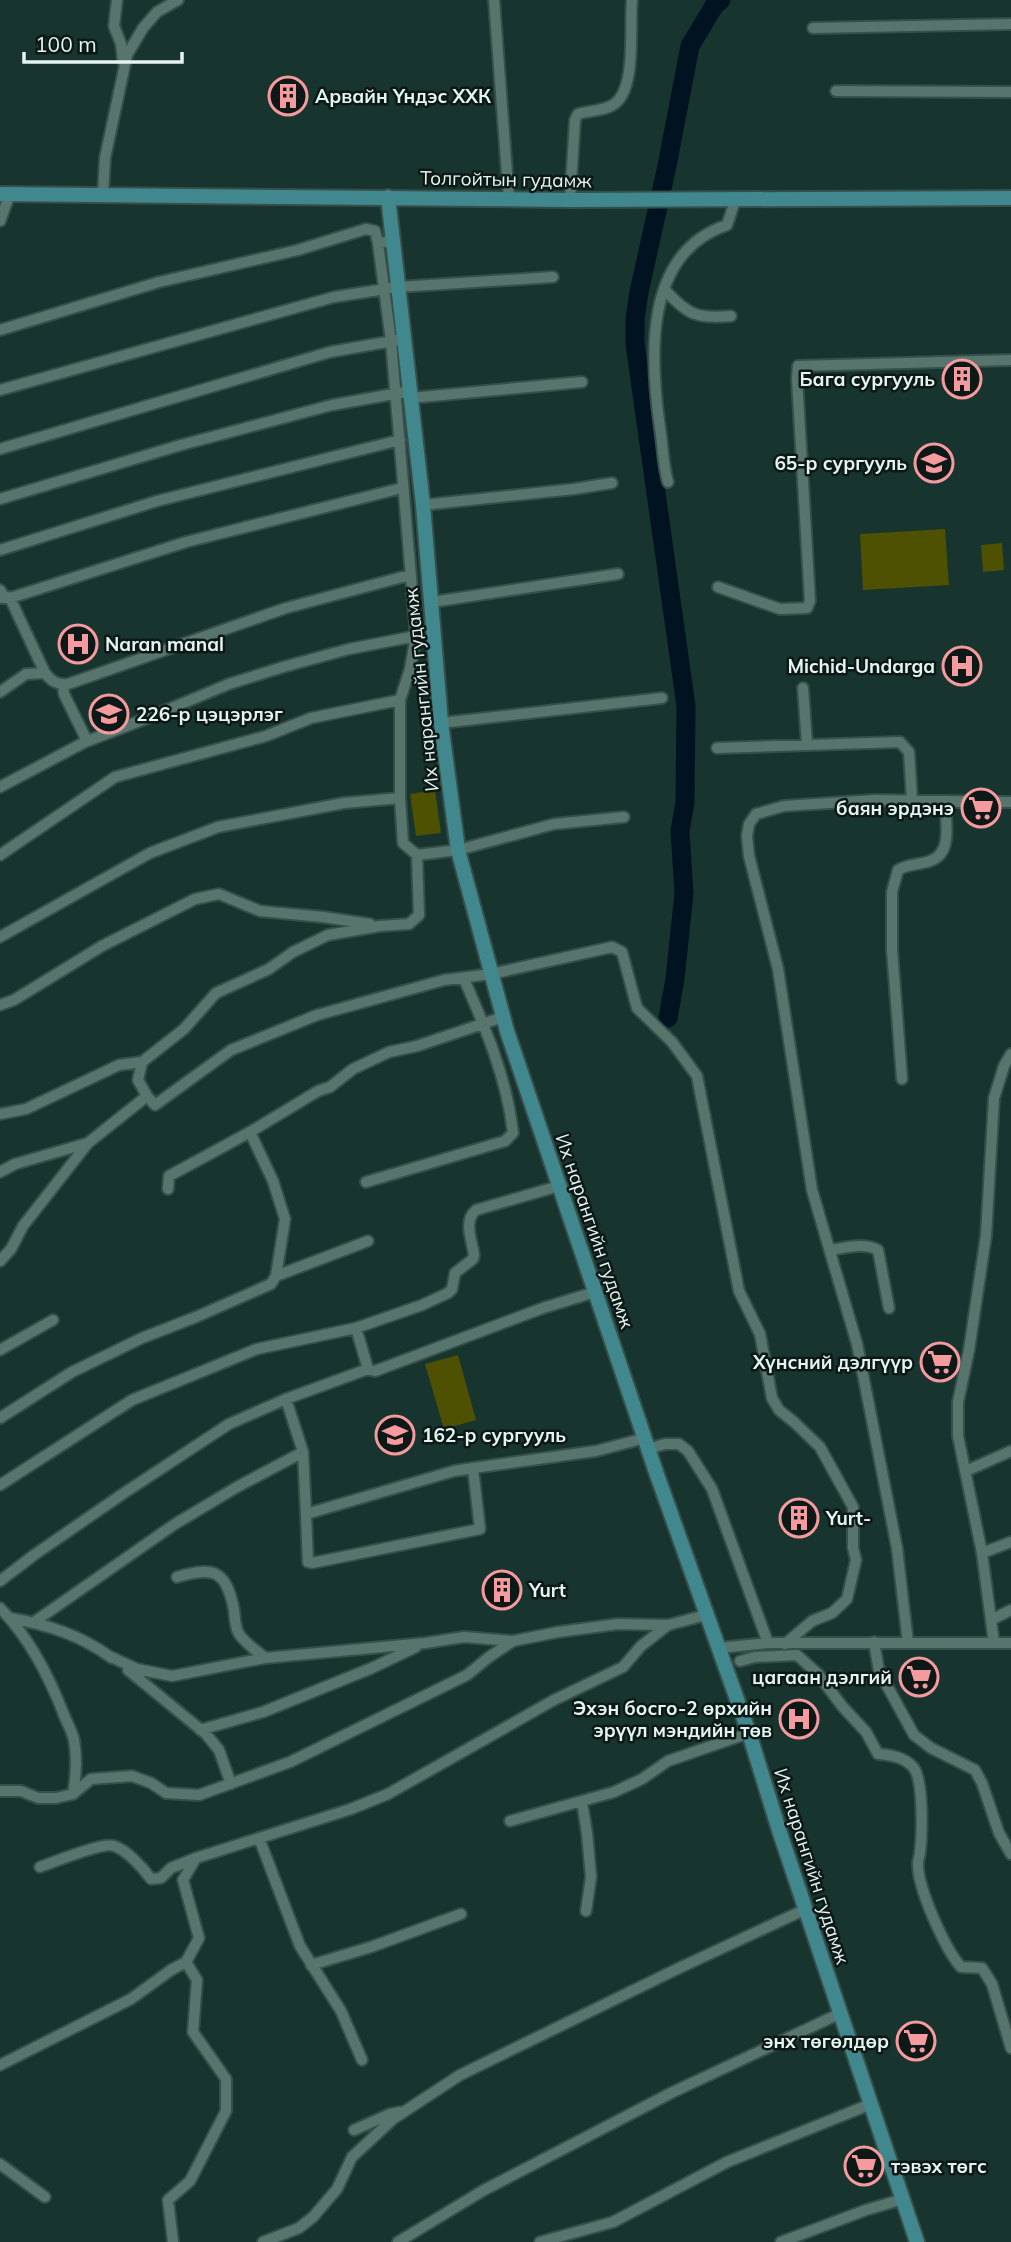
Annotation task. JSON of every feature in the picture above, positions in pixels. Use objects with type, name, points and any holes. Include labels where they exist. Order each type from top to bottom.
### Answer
[{"type":"main road","name":"Толгойтын гудамж","points":[[5,194],[509,200],[1011,198]]},
{"type":"main road","name":"Их нарангийн гудамж","points":[[388,197],[385,242],[423,505],[441,723],[458,850],[519,1068],[749,1733],[917,2242]]},
{"type":"street","points":[[117,0],[114,26],[121,44],[124,67]]},
{"type":"street","points":[[103,194],[105,158],[127,55],[143,27],[157,12],[178,0]]},
{"type":"street","points":[[494,0],[509,200]]},
{"type":"street","points":[[570,200],[578,114],[612,106],[618,102],[631,72],[632,0]]},
{"type":"street","points":[[813,28],[1011,24]]},
{"type":"street","points":[[836,91],[1011,92]]},
{"type":"street","points":[[0,221],[5,194]]},
{"type":"street","points":[[667,482],[653,371],[654,340],[664,290],[673,270],[687,250],[707,234],[727,225],[728,198]]},
{"type":"street","points":[[0,330],[159,282],[298,250],[366,229],[375,231],[385,242]]},
{"type":"street","points":[[0,390],[334,296],[391,288],[553,277]]},
{"type":"street","points":[[664,290],[682,309],[714,317],[731,316]]},
{"type":"street","points":[[0,449],[330,352],[398,340]]},
{"type":"street","points":[[718,587],[780,609],[807,608],[810,601],[798,366],[1011,360]]},
{"type":"street","points":[[0,499],[181,444],[332,405],[405,394],[582,382]]},
{"type":"street","points":[[0,1114],[26,1109],[119,1065],[142,1062],[184,1028],[216,993],[269,969],[293,952],[328,935],[380,926],[409,925],[419,915],[417,855],[403,843],[400,798],[400,700],[410,669],[416,636],[402,488],[400,440],[405,394]]},
{"type":"street","points":[[0,550],[156,501],[400,440]]},
{"type":"street","points":[[423,505],[612,483]]},
{"type":"street","points":[[5,598],[186,542],[402,488]]},
{"type":"street","points":[[432,602],[618,574]]},
{"type":"street","points":[[0,590],[49,679],[63,684],[149,657],[286,608],[410,575]]},
{"type":"street","points":[[0,787],[87,741],[229,684],[349,649],[416,636]]},
{"type":"street","points":[[0,692],[26,674],[45,673]]},
{"type":"street","points":[[63,684],[64,694],[87,741]]},
{"type":"street","points":[[803,688],[807,744]]},
{"type":"street","points":[[441,723],[662,698]]},
{"type":"street","points":[[0,855],[116,777],[266,736],[311,718],[400,700]]},
{"type":"street","points":[[717,748],[900,742],[909,752],[912,800]]},
{"type":"street","points":[[0,937],[150,853],[218,827],[344,803],[400,798]]},
{"type":"street","points":[[908,1643],[897,1548],[859,1356],[812,1190],[778,968],[749,856],[747,836],[749,824],[755,814],[784,806],[912,800],[1011,802]]},
{"type":"street","points":[[902,1079],[892,950],[892,892],[898,870],[943,854],[946,844],[944,801]]},
{"type":"street","points":[[417,855],[458,850],[554,824],[624,817]]},
{"type":"street","points":[[0,1005],[14,1000],[102,946],[195,898],[208,895],[219,894],[260,911],[380,926]]},
{"type":"street","points":[[142,1062],[138,1080],[155,1105],[231,1050],[317,1015],[444,980],[491,975],[612,947],[622,952],[637,1008],[672,1042],[697,1076],[740,1291],[760,1334],[772,1398],[779,1410],[820,1447],[853,1507],[853,1548],[856,1560],[846,1599],[832,1613],[812,1621],[785,1644]]},
{"type":"street","points":[[366,1182],[505,1141],[513,1133],[502,1074],[464,979]]},
{"type":"street","points":[[168,1189],[169,1176],[318,1091],[330,1087],[353,1069],[389,1052],[417,1046],[503,1017]]},
{"type":"street","points":[[994,1643],[982,1553],[958,1436],[958,1402],[969,1350],[986,1236],[994,1098],[1003,1066],[1011,1054]]},
{"type":"street","points":[[502,1074],[519,1068]]},
{"type":"street","points":[[0,1261],[23,1226],[88,1143],[147,1096]]},
{"type":"street","points":[[0,1418],[72,1373],[142,1338],[271,1284],[276,1276],[285,1219],[274,1181],[250,1132]]},
{"type":"street","points":[[0,1172],[15,1164],[88,1143]]},
{"type":"street","points":[[0,1485],[132,1400],[257,1349],[356,1328],[449,1293],[455,1273],[473,1259],[468,1219],[476,1210],[559,1186]]},
{"type":"street","points":[[276,1276],[368,1241]]},
{"type":"street","points":[[830,1250],[867,1247],[877,1250],[889,1308]]},
{"type":"street","points":[[0,1581],[113,1500],[229,1424],[286,1399],[368,1369],[375,1371],[543,1308],[595,1292]]},
{"type":"street","points":[[0,1350],[53,1320]]},
{"type":"street","points":[[356,1328],[368,1369]]},
{"type":"street","points":[[286,1399],[303,1452],[307,1560],[312,1563],[480,1529],[473,1468]]},
{"type":"street","points":[[306,1514],[454,1471],[647,1444],[679,1444],[688,1451],[712,1489],[768,1643]]},
{"type":"street","points":[[966,1471],[1011,1451]]},
{"type":"street","points":[[34,1622],[175,1524],[303,1452]]},
{"type":"street","points":[[982,1553],[1011,1542]]},
{"type":"street","points":[[177,1577],[209,1571],[223,1579],[231,1595],[238,1633],[265,1658]]},
{"type":"street","points":[[0,1608],[41,1661],[74,1740],[76,1780],[73,1794]]},
{"type":"street","points":[[991,1620],[1011,1611]]},
{"type":"street","points":[[109,1656],[137,1669],[172,1676],[265,1658],[464,1637],[513,1641],[618,1624],[668,1625],[706,1615]]},
{"type":"street","points":[[10,1618],[34,1622],[78,1636],[147,1684],[219,1750],[232,1784]]},
{"type":"street","points":[[40,1867],[113,1845],[124,1852],[151,1879],[161,1878],[171,1868],[195,1858],[351,1809],[388,1794],[554,1700],[622,1667],[641,1646],[668,1625]]},
{"type":"street","points":[[0,1791],[21,1791],[38,1798],[56,1798],[73,1794],[91,1779],[132,1776],[151,1783],[166,1793],[199,1795],[290,1762],[467,1675],[513,1641]]},
{"type":"street","points":[[874,1642],[879,1671],[914,1735],[931,1748],[975,1770],[999,1833],[1011,1854]]},
{"type":"street","points":[[200,1730],[263,1712],[372,1668],[425,1643]]},
{"type":"street","points":[[718,1648],[768,1643],[1011,1643]]},
{"type":"street","points":[[740,1661],[755,1657],[797,1654],[818,1674],[866,1732],[878,1754],[896,1756],[913,1767],[919,1779],[921,1825],[918,1864],[922,1886],[953,1957],[961,1967],[982,1968],[992,1984],[1011,2048]]},
{"type":"street","points":[[510,1821],[582,1802],[642,1779],[668,1761],[749,1733]]},
{"type":"street","points":[[582,1802],[591,1877],[586,1911]]},
{"type":"street","points":[[260,1838],[300,1946],[341,2011],[362,2060]]},
{"type":"street","points":[[0,2065],[131,1999],[186,1962],[199,1938],[183,1880],[195,1858]]},
{"type":"street","points":[[263,2242],[299,2228],[313,2217],[337,2189],[352,2157],[393,2119],[460,2075],[806,1909]]},
{"type":"street","points":[[311,1965],[371,1947],[461,1914]]},
{"type":"street","points":[[173,2242],[167,2200],[190,2181],[226,2111],[226,2079],[193,2032],[197,1980],[186,1962]]},
{"type":"street","points":[[398,2242],[484,2190],[673,2092],[841,2013]]},
{"type":"street","points":[[540,2242],[613,2222],[727,2162],[871,2104]]},
{"type":"street","points":[[354,2130],[390,2114],[406,2111]]},
{"type":"street","points":[[0,2164],[45,2197]]},
{"type":"street","points":[[781,2242],[903,2199]]},
{"type":"shaded area","points":[[945,529],[949,585],[863,590],[860,534]]},
{"type":"shaded area","points":[[1002,543],[1004,570],[983,572],[981,545]]},
{"type":"shaded area","points":[[435,790],[441,833],[416,836],[410,794]]},
{"type":"shaded area","points":[[458,1355],[476,1420],[444,1429],[425,1364]]},
{"type":"waterway","points":[[668,1018],[684,893],[680,831],[685,802],[686,706],[635,344],[635,319],[690,46],[714,6],[721,0]]},
{"type":"place","name":"Арвайн Үндэс ХХК","points":[[288,96]]},
{"type":"place","name":"Бага сургууль","points":[[962,379]]},
{"type":"place","name":"65-р сургууль","points":[[934,463]]},
{"type":"place","name":"Naran manal","points":[[78,644]]},
{"type":"place","name":"Michid-Undarga","points":[[962,666]]},
{"type":"place","name":"226-р цэцэрлэг","points":[[109,714]]},
{"type":"place","name":"баян эрдэнэ","points":[[981,808]]},
{"type":"place","name":"Хүнсний дэлгүүр","points":[[940,1362]]},
{"type":"place","name":"162-р сургууль","points":[[395,1435]]},
{"type":"place","name":"Yurt-","points":[[799,1518]]},
{"type":"place","name":"Yurt","points":[[502,1590]]},
{"type":"place","name":"цагаан дэлгий","points":[[919,1677]]},
{"type":"place","name":"Эхэн босго-2 өрхийн эрүүл мэндийн төв","points":[[799,1719]]},
{"type":"place","name":"энх төгөлдөр","points":[[916,2041]]},
{"type":"place","name":"тэвэх төгс","points":[[864,2166]]}]
